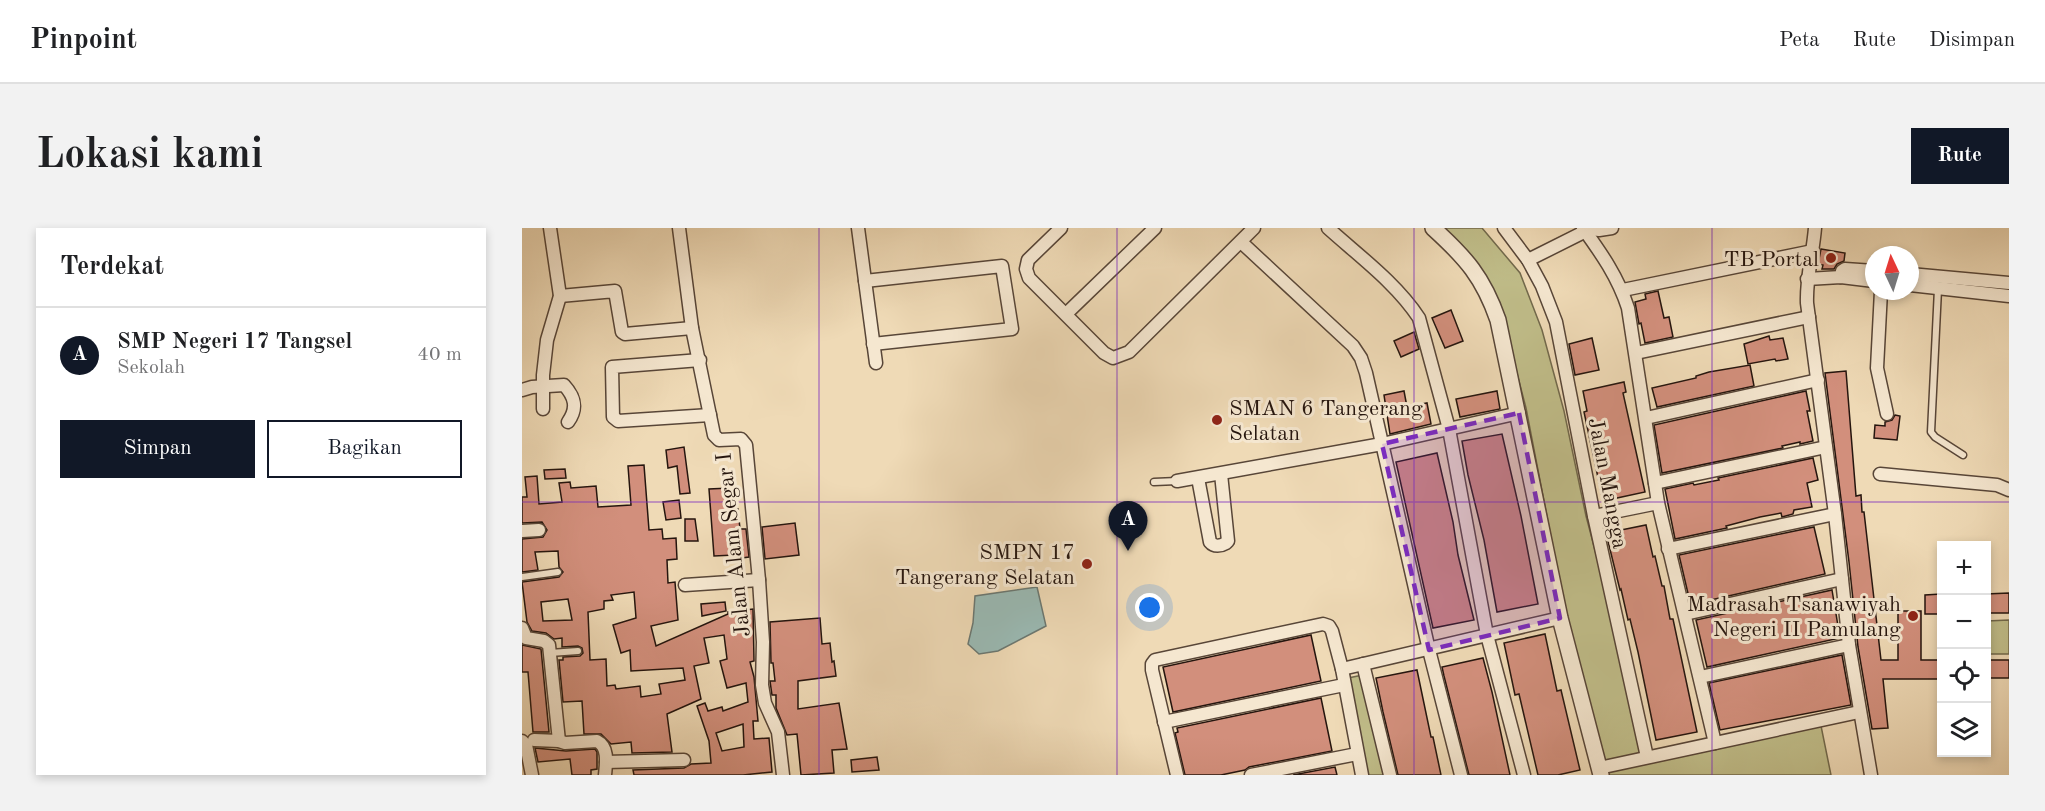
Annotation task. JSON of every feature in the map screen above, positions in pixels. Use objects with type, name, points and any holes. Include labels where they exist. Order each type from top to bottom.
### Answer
[{"type":"street","points":[[543,409],[548,340],[560,296],[550,228]]},
{"type":"street","name":"Jalan Alam Segar I","points":[[679,228],[692,328],[716,438],[737,438],[746,446],[759,580],[763,642],[763,696],[778,732],[783,775]]},
{"type":"street","points":[[858,228],[876,363]]},
{"type":"street","points":[[1061,228],[1028,260],[1026,269],[1029,278],[1104,354],[1113,358],[1129,352],[1254,228]]},
{"type":"street","points":[[1066,314],[1155,228]]},
{"type":"street","points":[[1328,228],[1397,292],[1419,318],[1449,429],[1486,635],[1524,775]]},
{"type":"street","points":[[1433,228],[1471,266],[1490,295],[1498,320],[1560,618],[1600,772],[1647,757],[1859,712]]},
{"type":"street","name":"Jalan Mangga","points":[[1504,228],[1528,260],[1542,285],[1556,322],[1594,516],[1647,757]]},
{"type":"street","points":[[1528,260],[1588,229],[1612,228]]},
{"type":"street","points":[[1815,228],[1806,291],[1835,514],[1849,645],[1871,775]]},
{"type":"street","points":[[1588,229],[1623,290],[1628,308],[1658,503],[1715,743]]},
{"type":"street","points":[[1241,242],[1353,346],[1361,358],[1429,650],[1461,775]]},
{"type":"street","points":[[1623,290],[1813,251]]},
{"type":"street","points":[[865,281],[1002,266],[1012,329],[873,344]]},
{"type":"street","points":[[1841,277],[1845,269],[1865,270]]},
{"type":"street","points":[[1919,276],[1979,286],[2009,296]]},
{"type":"street","points":[[1808,279],[1841,277],[1865,280]]},
{"type":"street","points":[[1919,286],[1938,288],[2009,283]]},
{"type":"street","points":[[560,296],[615,291],[622,332],[625,334],[692,328]]},
{"type":"street","points":[[1881,300],[1877,368],[1887,414]]},
{"type":"street","points":[[1636,353],[1809,317]]},
{"type":"street","points":[[699,360],[612,367],[613,417],[618,421],[710,415]]},
{"type":"street","points":[[1646,418],[1818,380]]},
{"type":"street","points":[[522,390],[564,385],[575,401],[574,414],[568,422]]},
{"type":"street","points":[[1177,481],[1382,444],[1519,413]]},
{"type":"street","points":[[1655,483],[1826,447]]},
{"type":"street","points":[[1198,478],[1209,542],[1219,546],[1228,541],[1221,474]]},
{"type":"street","points":[[1880,474],[1997,485],[2009,490]]},
{"type":"street","points":[[1594,516],[1658,503]]},
{"type":"street","points":[[1668,549],[1835,514]]},
{"type":"street","points":[[522,531],[539,530]]},
{"type":"street","points":[[1684,614],[1842,579]]},
{"type":"street","points":[[685,585],[759,580]]},
{"type":"street","points":[[1342,669],[1560,618]]},
{"type":"street","points":[[1177,775],[1152,670],[1155,660],[1323,624],[1329,626],[1342,669],[1362,775]]},
{"type":"street","points":[[522,628],[526,638],[547,643],[559,741]]},
{"type":"street","points":[[1700,677],[1849,645]]},
{"type":"street","points":[[1363,664],[1390,775]]},
{"type":"street","points":[[1164,722],[1344,685]]},
{"type":"street","points":[[532,775],[526,745],[528,741],[597,741],[604,746],[605,769],[684,760]]},
{"type":"street","points":[[1251,775],[1357,754]]},
{"type":"lane","points":[[1938,288],[1931,432],[1963,455]]},
{"type":"lane","points":[[1154,482],[1177,481]]},
{"type":"lane","points":[[522,577],[558,572]]},
{"type":"lane","points":[[550,653],[578,651]]},
{"type":"highlighted area","points":[[1519,413],[1560,618],[1429,650],[1382,444]]},
{"type":"shaded area","points":[[1428,228],[1482,228],[1520,273],[1542,330],[1564,411],[1586,516],[1650,758],[1820,721],[1831,775],[1604,775],[1567,620],[1526,408],[1506,331],[1483,280]]},
{"type":"shaded area","points":[[2009,620],[2009,654],[1991,654],[1991,621]]},
{"type":"shaded area","points":[[1363,675],[1388,775],[1359,775],[1338,680]]},
{"type":"water","points":[[1037,587],[1046,626],[998,651],[979,654],[968,644],[973,623],[975,596]]},
{"type":"building","name":"TB Portal","points":[[1821,249],[1845,253],[1844,261],[1837,264],[1834,269],[1822,269],[1823,265],[1818,264]]},
{"type":"building","points":[[1658,291],[1664,318],[1669,317],[1673,337],[1645,343],[1635,302],[1646,299],[1645,294]]},
{"type":"building","points":[[1451,310],[1463,341],[1445,348],[1432,318]]},
{"type":"building","points":[[1414,332],[1419,349],[1401,357],[1394,341]]},
{"type":"building","points":[[1769,336],[1770,340],[1783,338],[1788,359],[1748,364],[1744,344]]},
{"type":"building","points":[[1592,338],[1599,370],[1575,375],[1569,344]]},
{"type":"building","points":[[1750,365],[1754,386],[1657,407],[1652,388],[1696,378],[1696,376],[1709,372]]},
{"type":"building","points":[[1846,371],[1856,496],[1861,495],[1862,512],[1864,512],[1881,660],[1898,660],[1898,611],[1921,611],[1921,660],[1937,660],[1937,679],[1883,679],[1888,728],[1872,729],[1858,647],[1825,373]]},
{"type":"building","points":[[1624,382],[1626,392],[1623,393],[1645,492],[1603,501],[1584,412],[1587,411],[1583,391]]},
{"type":"building","points":[[1404,391],[1407,407],[1427,403],[1431,424],[1390,434],[1384,395]]},
{"type":"building","points":[[1497,391],[1500,409],[1460,417],[1456,399]]},
{"type":"building","points":[[1806,391],[1813,441],[1662,473],[1654,425]]},
{"type":"building","points":[[1895,415],[1900,416],[1897,440],[1874,438],[1875,425],[1885,426],[1885,422],[1892,420]]},
{"type":"building","points":[[1502,434],[1538,604],[1497,612],[1462,441]]},
{"type":"building","points":[[684,447],[690,493],[680,494],[677,466],[668,468],[666,450]]},
{"type":"building","points":[[1437,453],[1474,620],[1433,628],[1396,462]]},
{"type":"building","points":[[1813,458],[1818,480],[1807,483],[1812,507],[1794,510],[1793,514],[1782,517],[1781,513],[1760,517],[1726,526],[1727,528],[1675,539],[1665,489],[1719,480],[1718,478]]},
{"type":"building","points":[[644,465],[649,530],[662,529],[663,539],[676,538],[677,559],[667,560],[668,583],[675,582],[678,620],[651,626],[656,646],[728,614],[728,612],[753,609],[754,661],[750,662],[754,677],[758,721],[753,721],[754,739],[769,738],[772,772],[743,775],[634,775],[633,770],[684,768],[691,764],[711,763],[709,741],[697,706],[705,703],[708,711],[722,707],[723,711],[748,702],[746,683],[727,688],[720,661],[727,659],[724,635],[704,638],[709,663],[694,666],[701,699],[667,714],[672,752],[632,753],[631,742],[611,744],[601,734],[584,734],[582,701],[563,702],[559,660],[563,660],[563,657],[580,656],[583,653],[582,648],[578,646],[562,647],[562,638],[554,639],[546,633],[532,631],[527,622],[522,582],[559,577],[563,572],[559,567],[558,551],[535,552],[538,570],[522,572],[522,539],[543,537],[547,530],[542,522],[522,523],[522,497],[527,497],[525,477],[537,476],[539,504],[562,502],[559,483],[570,482],[571,488],[596,486],[598,507],[631,505],[628,466]],"holes":[[[634,592],[636,618],[613,625],[621,653],[630,650],[631,671],[683,668],[685,680],[659,684],[661,694],[641,697],[640,686],[616,689],[615,685],[607,686],[606,659],[590,660],[588,612],[604,609],[604,601],[613,600],[611,595]],[[568,599],[572,620],[543,621],[541,602]],[[743,724],[744,747],[722,751],[716,733]]]},
{"type":"building","points":[[565,469],[566,478],[545,479],[544,470]]},
{"type":"building","points":[[730,488],[731,510],[738,509],[740,529],[746,529],[749,557],[734,559],[734,555],[714,556],[709,489]]},
{"type":"building","points":[[679,500],[681,518],[666,520],[663,502]]},
{"type":"building","points":[[685,519],[695,519],[698,541],[685,541]]},
{"type":"building","points":[[795,523],[799,555],[765,559],[762,527]]},
{"type":"building","points":[[1646,525],[1653,557],[1655,556],[1662,586],[1664,586],[1670,619],[1673,619],[1697,732],[1656,740],[1638,652],[1606,533]]},
{"type":"building","points":[[1814,527],[1825,574],[1693,604],[1693,601],[1690,602],[1679,555]]},
{"type":"building","points":[[1832,590],[1840,638],[1707,667],[1696,620]]},
{"type":"building","points":[[2009,593],[2009,613],[1991,613],[1991,594]]},
{"type":"building","points":[[1937,594],[1937,614],[1925,614],[1925,595]]},
{"type":"building","points":[[725,602],[726,611],[702,616],[701,604]]},
{"type":"building","points":[[820,618],[822,644],[830,643],[836,676],[798,681],[798,709],[839,703],[847,749],[832,750],[834,773],[801,775],[797,734],[787,735],[776,708],[776,695],[772,695],[770,681],[775,681],[773,663],[771,663],[770,622]]},
{"type":"building","points":[[1545,634],[1557,691],[1561,690],[1580,770],[1558,775],[1538,775],[1519,694],[1515,695],[1504,643]]},
{"type":"building","points":[[1311,635],[1321,681],[1173,712],[1163,667]]},
{"type":"building","points":[[522,645],[541,649],[549,732],[533,732],[528,672],[522,672]]},
{"type":"building","points":[[1842,655],[1851,705],[1720,730],[1709,683]]},
{"type":"building","points":[[1483,658],[1510,775],[1469,775],[1444,676],[1442,667]]},
{"type":"building","points":[[1991,660],[2009,660],[2009,678],[1991,678]]},
{"type":"building","points":[[1417,670],[1441,775],[1398,775],[1383,712],[1376,678]]},
{"type":"building","points":[[1321,698],[1332,751],[1249,767],[1221,775],[1185,775],[1175,733],[1178,732],[1177,728]]},
{"type":"building","points":[[535,748],[566,751],[595,749],[597,769],[591,770],[591,775],[572,775],[570,759],[538,762]]},
{"type":"building","points":[[877,757],[879,770],[852,772],[851,760]]},
{"type":"building","points":[[1335,767],[1337,775],[1293,775]]},
{"type":"place","name":"TB Portal","points":[[1831,258]]},
{"type":"place","name":"SMAN 6 Tangerang Selatan","points":[[1217,420]]},
{"type":"place","name":"SMP Negeri 17 Tangsel","points":[[1128,551]]},
{"type":"place","name":"SMPN 17 Tangerang Selatan","points":[[1087,564]]},
{"type":"place","name":"Madrasah Tsanawiyah Negeri II Pamulang","points":[[1913,616]]}]
